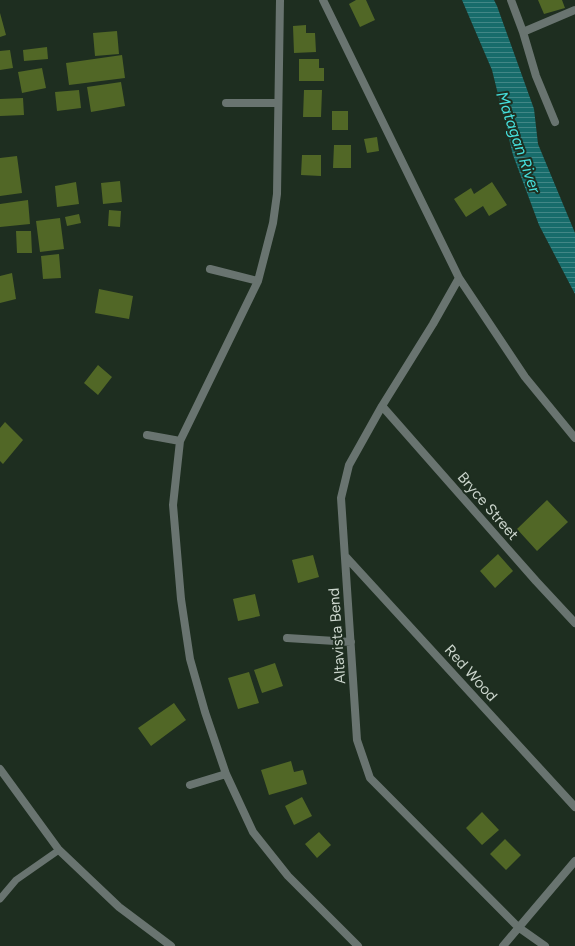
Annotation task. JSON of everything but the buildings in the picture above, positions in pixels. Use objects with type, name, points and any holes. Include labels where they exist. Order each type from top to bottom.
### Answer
[{"type":"street","points":[[280,0],[277,103],[277,194],[273,223],[258,281],[180,441],[173,505],[182,606],[190,659],[205,712],[226,774],[254,832],[288,876],[358,946]]},
{"type":"street","points":[[323,0],[459,278],[525,377],[575,438]]},
{"type":"street","points":[[512,0],[536,76],[555,122]]},
{"type":"street","points":[[523,32],[575,10]]},
{"type":"street","points":[[226,103],[277,103]]},
{"type":"street","points":[[210,269],[258,281]]},
{"type":"street","name":"Altavista Bend","points":[[459,278],[349,464],[342,491],[341,498],[357,740],[370,778],[518,927],[545,946]]},
{"type":"street","name":"Bryce Street","points":[[382,406],[536,581],[575,623]]},
{"type":"street","points":[[147,435],[180,441]]},
{"type":"street","name":"Red Wood","points":[[346,557],[575,807]]},
{"type":"street","points":[[287,638],[351,642]]},
{"type":"street","points":[[0,769],[59,850],[119,908],[171,946]]},
{"type":"street","points":[[190,785],[226,774]]},
{"type":"street","points":[[503,946],[575,861]]},
{"type":"lane","points":[[0,899],[16,880],[59,850]]},
{"type":"water","name":"Matagan River","points":[[462,0],[494,0],[497,6],[534,109],[538,144],[575,233],[575,294],[539,225],[513,155],[492,70]]}]
